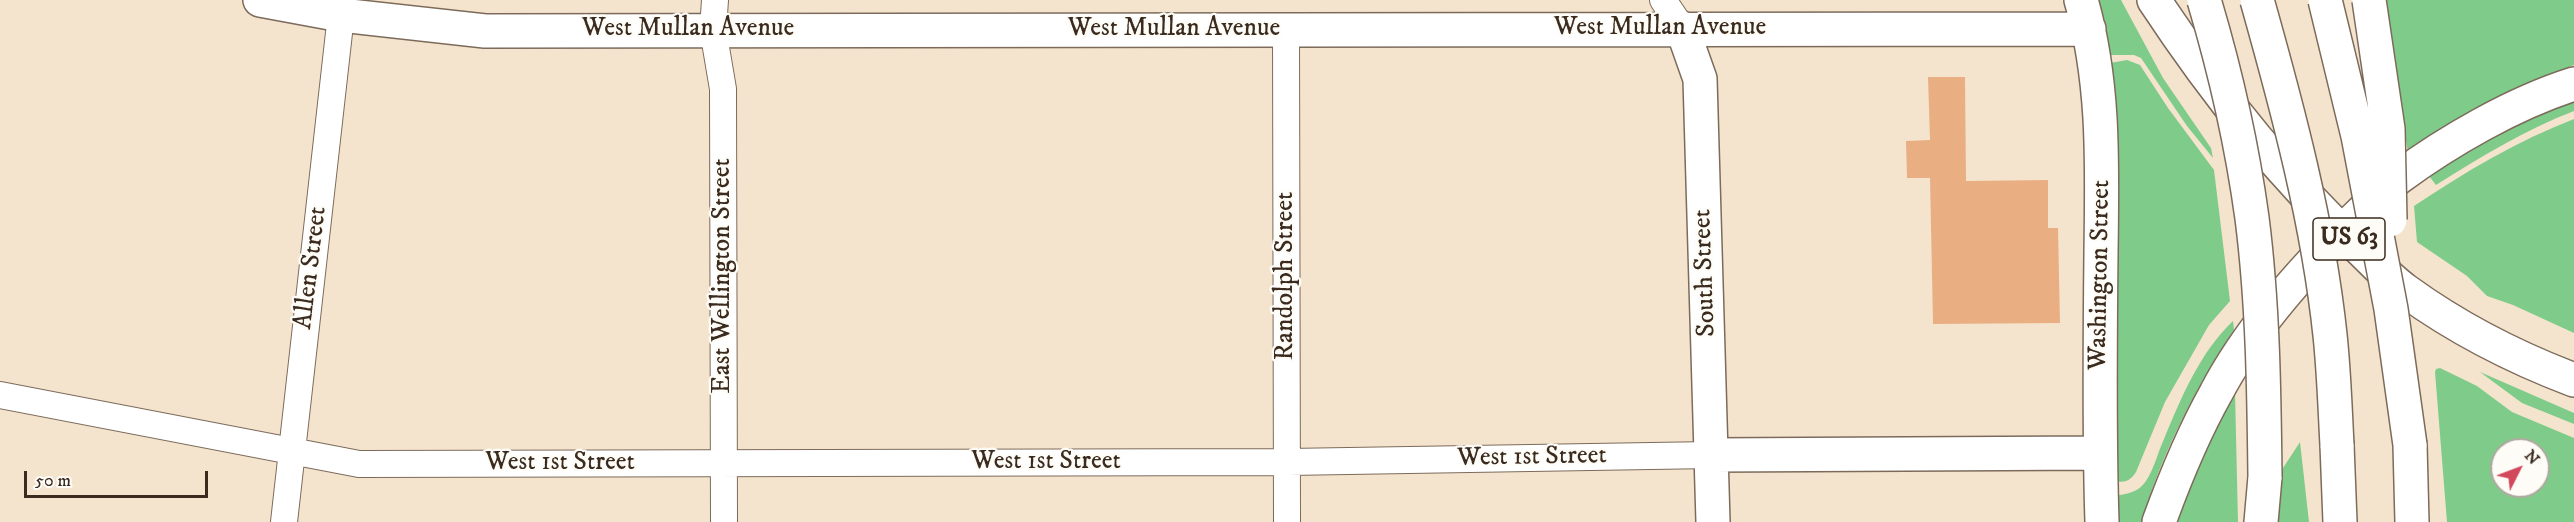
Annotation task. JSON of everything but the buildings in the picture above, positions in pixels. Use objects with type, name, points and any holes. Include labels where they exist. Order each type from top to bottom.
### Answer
[{"type":"main road","name":"West Mullan Avenue","points":[[260,0],[341,15],[401,11],[485,31],[714,15],[1286,30],[1682,28],[2085,14]]},
{"type":"main road","name":"US 63","points":[[2154,0],[2231,108],[2296,185],[2404,291],[2535,366],[2574,380]]},
{"type":"main road","points":[[2204,0],[2217,44],[2252,217],[2263,344],[2265,477],[2261,522]]},
{"type":"main road","points":[[2257,0],[2287,106],[2314,231],[2330,335],[2340,522]]},
{"type":"main road","points":[[2325,0],[2358,136],[2391,309],[2410,445],[2412,522]]},
{"type":"main road","points":[[2369,0],[2388,129],[2391,309]]},
{"type":"main road","name":"Washington Street","points":[[2085,14],[2100,96],[2102,159],[2099,453],[2102,522]]},
{"type":"main road","name":"South Street","points":[[1682,28],[1700,79],[1713,522]]},
{"type":"main road","points":[[2159,522],[2181,464],[2216,391],[2287,291],[2342,232],[2396,179],[2450,144],[2512,110],[2574,84]]},
{"type":"main road","name":"West 1st Street","points":[[1712,455],[2099,453]]},
{"type":"street","points":[[1663,0],[1682,28]]},
{"type":"street","name":"Allen Street","points":[[284,522],[341,15]]},
{"type":"street","name":"East Wellington Street","points":[[714,15],[723,89],[724,522]]},
{"type":"street","name":"Randolph Street","points":[[1286,30],[1287,522]]},
{"type":"street","name":"West 1st Street","points":[[0,395],[359,464],[1288,462],[1712,455]]},
{"type":"green space","points":[[2096,0],[2121,0],[2163,78],[2211,148],[2213,158],[2187,126],[2141,58],[2134,55],[2108,55]]},
{"type":"green space","points":[[2384,0],[2574,0],[2574,65],[2489,105],[2408,153]]},
{"type":"green space","points":[[2127,60],[2140,65],[2168,108],[2214,170],[2230,301],[2209,325],[2165,402],[2136,472],[2127,481],[2122,482],[2115,481],[2110,63]]},
{"type":"green space","points":[[2574,98],[2574,111],[2520,135],[2436,185],[2429,176],[2510,127]]},
{"type":"green space","points":[[2574,119],[2574,333],[2513,305],[2487,296],[2467,276],[2417,242],[2414,206],[2492,158]]},
{"type":"green space","points":[[2233,321],[2234,330],[2206,375],[2169,447],[2142,522],[2114,522],[2114,496],[2136,490],[2146,481],[2192,376],[2221,333]]},
{"type":"green space","points":[[2440,368],[2477,386],[2512,412],[2574,438],[2574,522],[2447,522],[2435,372]]},
{"type":"green space","points":[[2480,372],[2574,413],[2574,424],[2522,403]]},
{"type":"green space","points":[[2235,392],[2238,522],[2174,522],[2202,449]]},
{"type":"green space","points":[[2300,442],[2309,522],[2271,522],[2281,471]]}]
